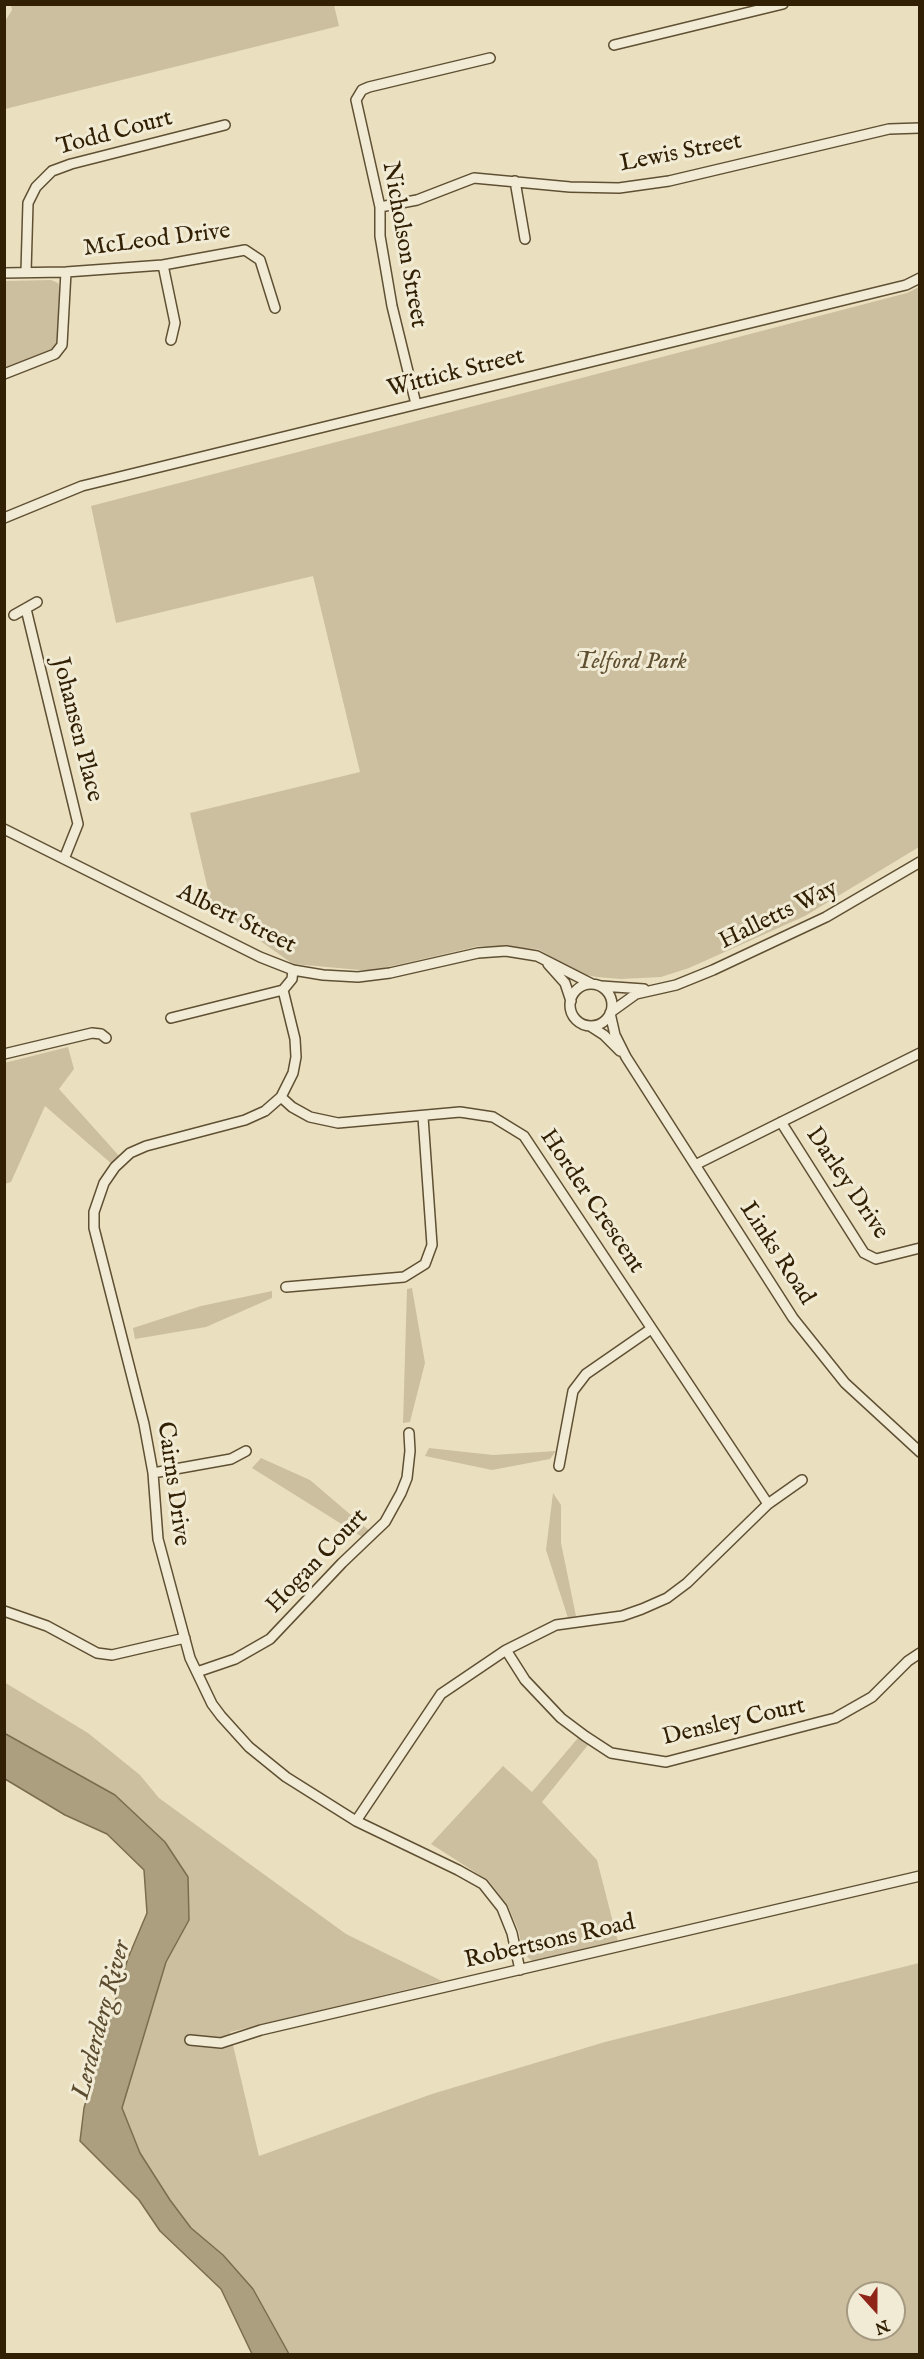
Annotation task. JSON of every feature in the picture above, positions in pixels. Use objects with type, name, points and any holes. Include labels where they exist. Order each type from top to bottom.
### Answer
[{"type":"street","points":[[614,45],[783,4]]},
{"type":"street","name":"Nicholson Street","points":[[416,404],[392,306],[380,236],[380,207],[356,108],[356,99],[359,93],[369,87],[490,58]]},
{"type":"street","name":"Todd Court","points":[[26,272],[28,204],[36,187],[52,171],[225,124]]},
{"type":"street","name":"Lewis Street","points":[[380,207],[417,200],[474,178],[570,187],[619,188],[669,181],[889,129],[920,128]]},
{"type":"street","points":[[515,181],[525,239]]},
{"type":"street","name":"McLeod Drive","points":[[4,273],[66,272],[163,265],[245,250],[260,260],[275,308]]},
{"type":"street","points":[[163,265],[175,323],[171,340]]},
{"type":"street","points":[[4,374],[55,354],[62,345],[66,272]]},
{"type":"street","name":"Wittick Street","points":[[4,518],[82,486],[906,285],[920,278]]},
{"type":"street","points":[[14,615],[37,602]]},
{"type":"street","name":"Johansen Place","points":[[26,609],[78,824],[64,859]]},
{"type":"street","name":"Albert Street","points":[[4,829],[260,957],[293,970],[358,977],[390,973],[478,953],[506,951],[537,956],[596,985]]},
{"type":"street","name":"Halletts Way","points":[[611,1013],[625,1001],[650,990],[676,985],[750,954],[826,917],[920,862]]},
{"type":"street","points":[[537,956],[554,968],[566,983],[573,1016],[580,1022],[590,1026],[604,1022],[611,1013],[610,996],[596,985],[579,988],[571,1001]]},
{"type":"street","points":[[171,1017],[282,990],[292,978],[293,970]]},
{"type":"street","name":"Halletts Way","points":[[596,985],[650,990]]},
{"type":"street","name":"Cairns Drive","points":[[282,990],[295,1039],[296,1057],[293,1073],[281,1097],[265,1111],[245,1120],[146,1146],[130,1154],[115,1167],[104,1183],[93,1212],[94,1228],[144,1424],[153,1473],[158,1539],[185,1638],[197,1672],[217,1710],[249,1747],[286,1777],[356,1821],[483,1884],[502,1908],[512,1933],[520,1970]]},
{"type":"street","name":"Links Road","points":[[611,1013],[615,1035],[626,1057],[793,1318],[845,1383],[920,1452]]},
{"type":"street","name":"Links Road","points":[[590,1026],[604,1035],[626,1057]]},
{"type":"street","points":[[4,1054],[92,1033],[101,1034],[106,1038]]},
{"type":"street","name":"Darley Drive","points":[[695,1165],[920,1053]]},
{"type":"street","name":"Horder Crescent","points":[[281,1097],[292,1107],[310,1117],[338,1123],[460,1112],[494,1117],[524,1136],[768,1504]]},
{"type":"street","points":[[286,1287],[404,1277],[425,1264],[432,1245],[423,1117]]},
{"type":"street","name":"Darley Drive","points":[[781,1122],[864,1253],[876,1259],[920,1248]]},
{"type":"street","points":[[559,1466],[573,1391],[586,1374],[651,1329]]},
{"type":"street","name":"Hogan Court","points":[[197,1672],[235,1659],[270,1639],[342,1563],[385,1522],[401,1493],[406,1478],[410,1451],[409,1433]]},
{"type":"street","points":[[153,1473],[231,1459],[246,1451]]},
{"type":"street","points":[[356,1821],[441,1694],[506,1650],[556,1625],[622,1616],[642,1610],[667,1598],[687,1583],[768,1504],[802,1480]]},
{"type":"street","points":[[4,1611],[47,1626],[97,1653],[112,1655],[185,1638]]},
{"type":"street","name":"Densley Court","points":[[506,1650],[525,1680],[561,1718],[585,1736],[611,1753],[666,1762],[836,1718],[872,1697],[908,1661],[920,1653]]},
{"type":"street","name":"Robertsons Road","points":[[190,2040],[222,2043],[261,2030],[920,1876]]},
{"type":"green space","points":[[11,5],[334,5],[339,26],[5,109],[5,21],[12,10]]},
{"type":"green space","points":[[51,280],[58,283],[60,288],[60,338],[55,347],[47,352],[5,368],[5,281]]},
{"type":"green space","name":"Telford Park","points":[[919,287],[919,847],[805,916],[689,968],[661,977],[621,979],[597,977],[580,974],[538,949],[479,946],[371,971],[293,964],[212,907],[190,813],[360,772],[313,576],[116,623],[91,506],[907,293]]},
{"type":"green space","points":[[68,1047],[74,1069],[59,1089],[121,1158],[113,1165],[45,1106],[11,1182],[5,1184],[4,1063]]},
{"type":"green space","points":[[412,1288],[425,1363],[410,1422],[403,1423],[407,1289]]},
{"type":"green space","points":[[272,1291],[272,1298],[206,1327],[135,1339],[133,1328],[201,1306]]},
{"type":"green space","points":[[429,1448],[493,1455],[556,1451],[550,1459],[492,1470],[425,1456]]},
{"type":"green space","points":[[261,1458],[310,1480],[372,1533],[367,1540],[252,1468]]},
{"type":"green space","points":[[553,1493],[561,1505],[561,1543],[576,1616],[568,1618],[546,1550]]},
{"type":"green space","points":[[4,1682],[88,1733],[140,1775],[159,1798],[346,1934],[442,1981],[230,2032],[259,2156],[432,2094],[605,2042],[919,1963],[919,2354],[289,2354],[253,2289],[223,2255],[191,2228],[170,2200],[140,2153],[122,2108],[166,1962],[189,1920],[115,1795],[5,1733]]},
{"type":"green space","points":[[578,1738],[588,1745],[542,1802],[597,1860],[618,1942],[534,1962],[523,1954],[519,1932],[508,1906],[489,1881],[431,1844],[503,1766],[532,1792]]},
{"type":"shaded area","points":[[4,1733],[115,1795],[165,1842],[188,1877],[189,1920],[166,1962],[122,2108],[140,2153],[170,2200],[191,2228],[223,2255],[253,2289],[289,2354],[252,2354],[221,2289],[160,2231],[139,2200],[80,2141],[84,2108],[110,2018],[128,1958],[147,1913],[144,1870],[107,1834],[65,1815],[5,1779]]},
{"type":"water label","name":"Lerderderg River","points":[[103,2020]]}]
